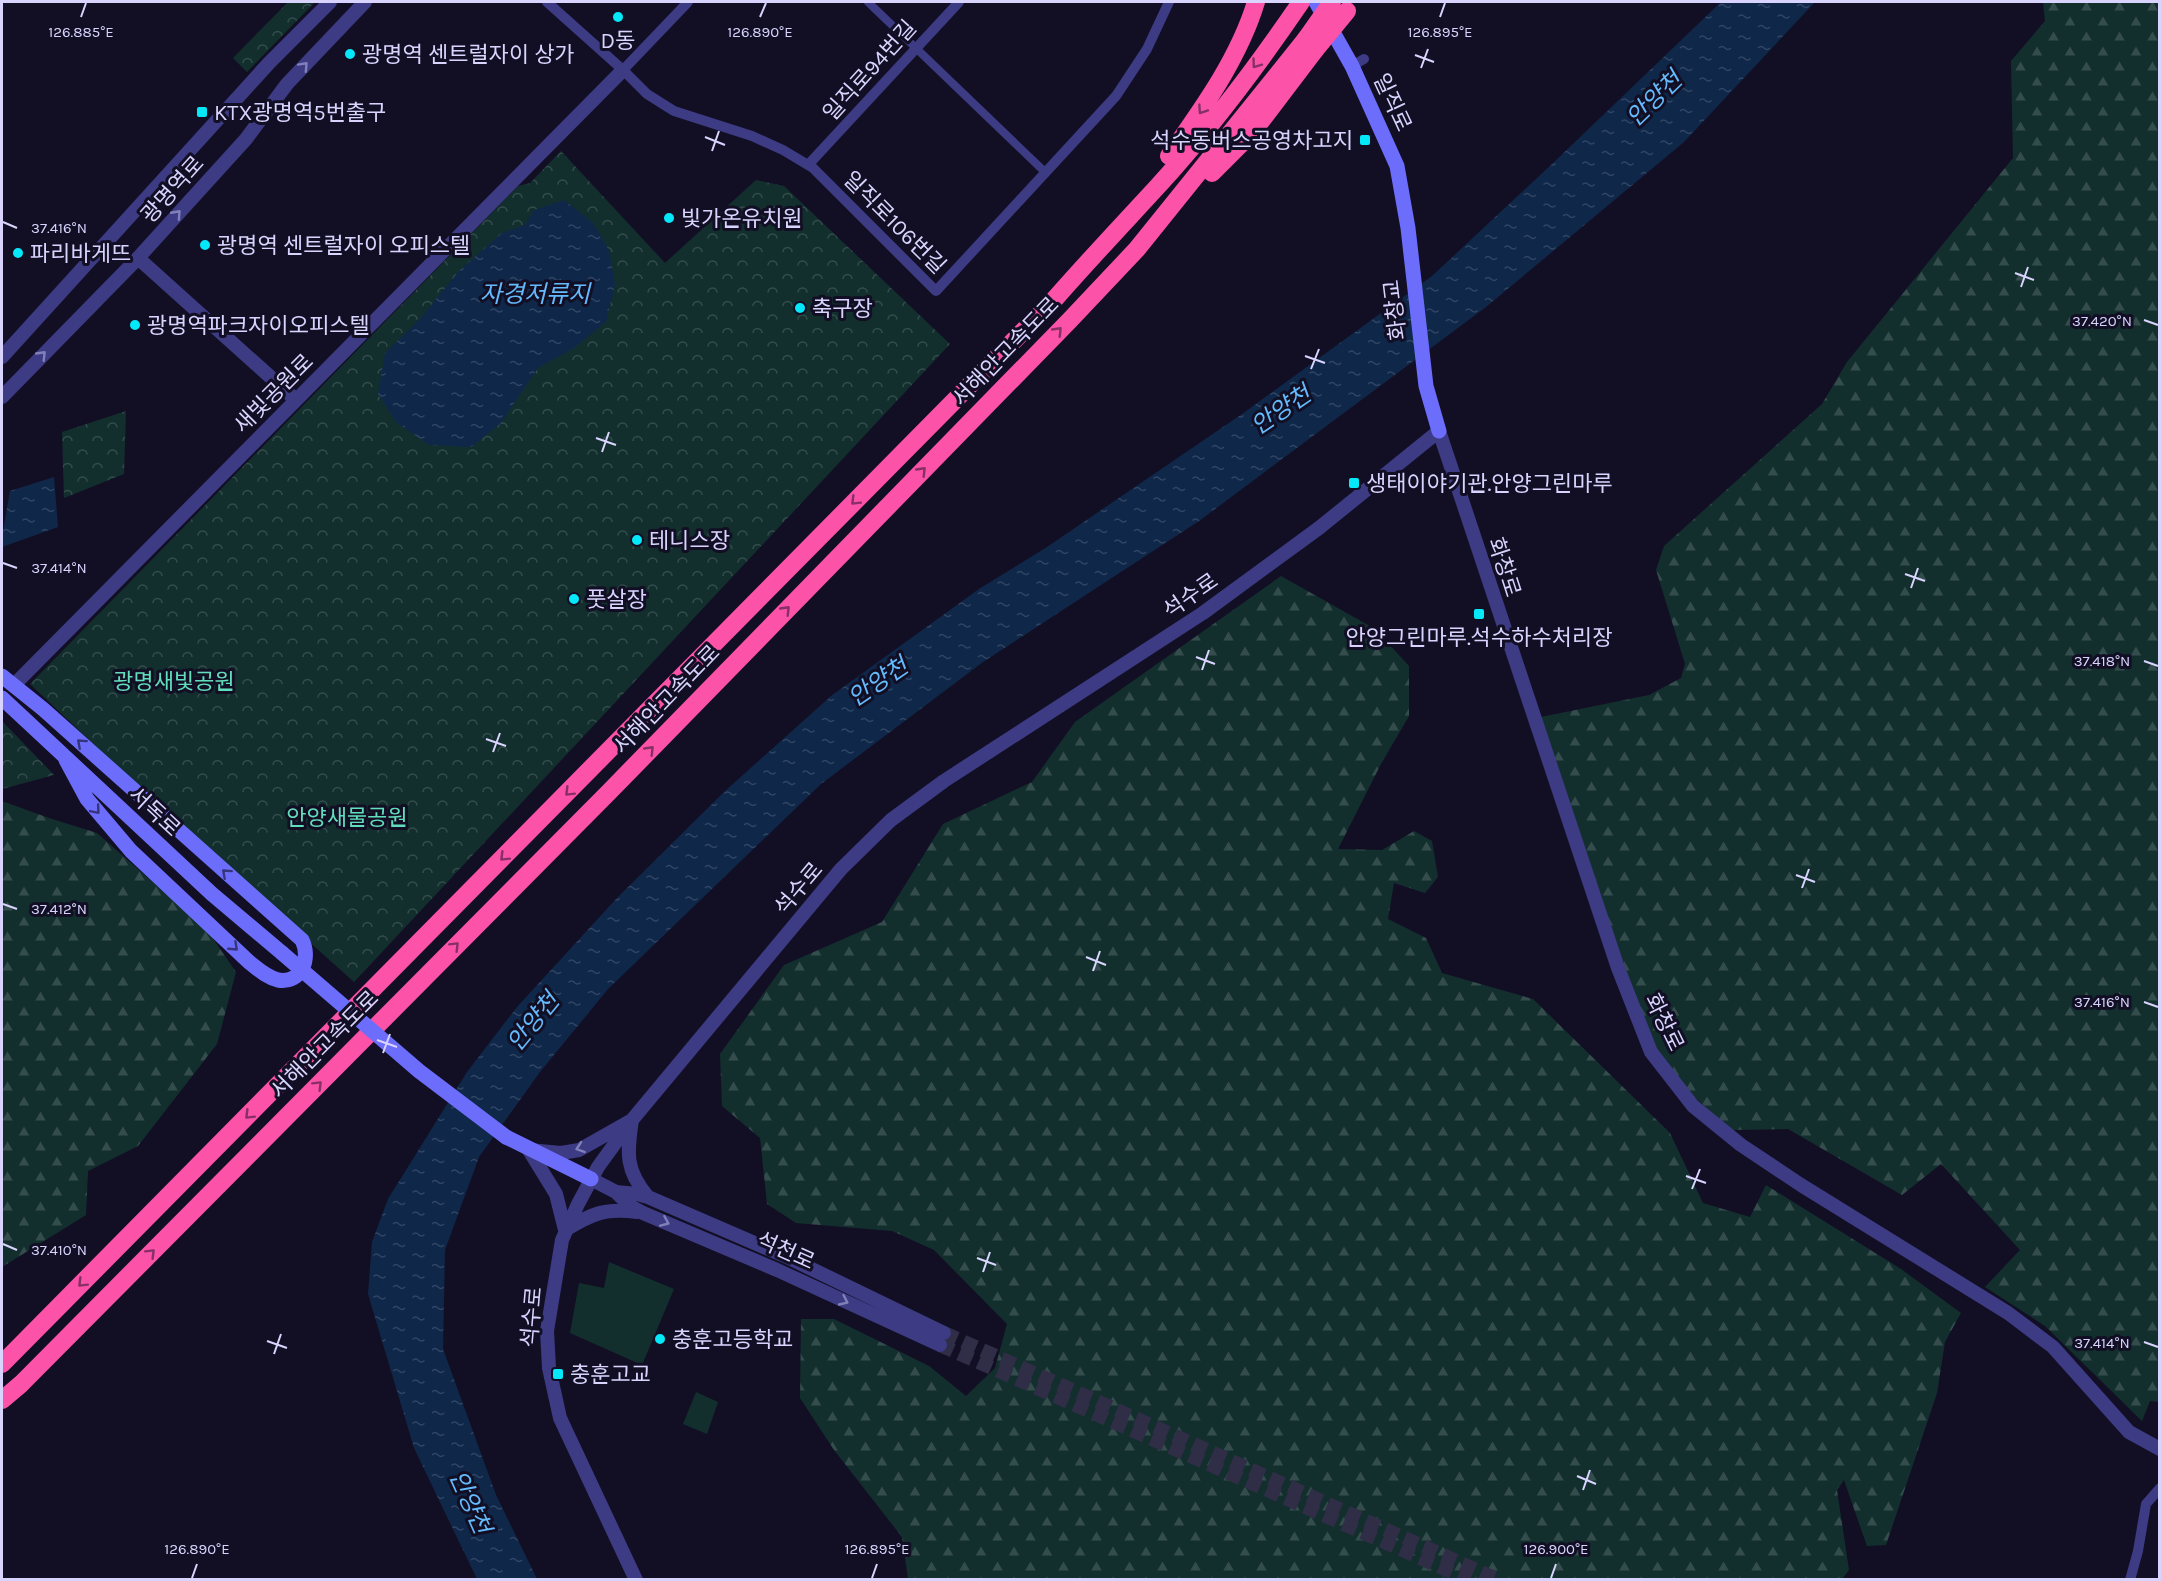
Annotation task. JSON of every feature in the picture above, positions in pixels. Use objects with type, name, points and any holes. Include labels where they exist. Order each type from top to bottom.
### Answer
[{"type":"highway","points":[[1114,232],[1212,94],[1237,49],[1256,2]]},
{"type":"highway","name":"서해안고속도로","points":[[2,1363],[1044,310],[1159,185],[1229,101],[1301,2]]},
{"type":"highway","name":"서해안고속도로","points":[[2,1400],[21,1384],[609,792],[1137,249],[1344,5]]},
{"type":"main road","name":"일직로","points":[[1316,2],[1358,63],[1397,166],[1408,228]]},
{"type":"main road","name":"화창교","points":[[1408,228],[1426,386],[1438,431]]},
{"type":"main road","points":[[8,681],[43,709],[302,940],[306,954],[300,972],[288,980],[278,980],[265,975],[249,962],[131,851],[87,799],[66,760]]},
{"type":"main road","name":"서독로","points":[[2,698],[212,894],[419,1071],[506,1137]]},
{"type":"main road","name":"석천로","points":[[506,1137],[591,1179]]},
{"type":"street","name":"광명역로","points":[[2,357],[269,63],[330,2]]},
{"type":"street","name":"광명역로","points":[[2,397],[138,258],[246,139],[287,84],[365,2]]},
{"type":"street","name":"일직로106번길","points":[[547,2],[647,94],[674,111],[752,136],[783,150],[813,168],[936,291],[1116,96],[1147,49],[1169,2]]},
{"type":"street","name":"새빛공원로","points":[[8,681],[296,400],[688,2]]},
{"type":"street","points":[[868,2],[1046,173]]},
{"type":"street","name":"일직로94번길","points":[[808,165],[959,2]]},
{"type":"street","points":[[138,258],[296,400]]},
{"type":"street","name":"석수로","points":[[636,1580],[560,1418],[552,1386],[547,1331],[556,1269],[565,1230],[591,1179],[632,1120],[841,869],[891,820],[944,781],[1203,613],[1319,528],[1438,431]]},
{"type":"street","name":"화창로","points":[[1438,431],[1618,969],[1651,1052],[1693,1106],[1741,1145],[1801,1185],[2008,1313],[2054,1347],[2129,1432],[2160,1449]]},
{"type":"street","points":[[529,1150],[561,1153],[579,1150],[632,1120]]},
{"type":"street","points":[[632,1120],[627,1151],[629,1164],[640,1188],[648,1197]]},
{"type":"street","points":[[529,1150],[556,1194],[565,1230],[585,1218],[610,1210],[643,1213]]},
{"type":"street","name":"석천로","points":[[591,1179],[616,1192],[630,1206],[643,1213],[942,1339],[787,1257],[648,1197],[616,1192]]},
{"type":"street","points":[[2130,1580],[2138,1551],[2146,1504],[2160,1488]]},
{"type":"green space","points":[[288,2],[315,2],[247,72],[233,58]]},
{"type":"green space","points":[[2043,2],[2159,2],[2160,1402],[2150,1401],[2142,1421],[2045,1326],[1985,1287],[2020,1250],[1941,1164],[1902,1195],[1788,1129],[1731,1130],[1681,1085],[1655,1049],[1625,983],[1541,717],[1649,695],[1681,678],[1685,664],[1656,570],[1664,546],[1822,404],[1847,362],[2013,158],[2011,61],[2045,21]]},
{"type":"green space","points":[[561,151],[665,263],[756,180],[784,186],[950,344],[354,982],[178,824],[30,684],[518,186],[530,183]]},
{"type":"green space","points":[[126,411],[124,474],[64,498],[62,432]]},
{"type":"green space","points":[[1281,576],[1375,629],[1409,666],[1409,716],[1381,764],[1338,849],[1382,850],[1414,831],[1432,841],[1438,877],[1425,893],[1394,883],[1388,919],[1426,938],[1442,973],[1533,999],[1670,1133],[1703,1203],[1750,1217],[1766,1185],[1901,1269],[1961,1313],[1945,1342],[1937,1393],[1886,1545],[1867,1546],[1844,1480],[1837,1490],[1849,1570],[1842,1579],[908,1579],[902,1537],[834,1450],[800,1398],[801,1319],[834,1319],[929,1366],[966,1396],[995,1368],[1007,1324],[934,1250],[892,1231],[796,1223],[767,1204],[760,1138],[722,1106],[720,1054],[784,965],[882,922],[943,824],[1032,782],[1075,722]]},
{"type":"green space","points":[[2,721],[54,775],[2,789]]},
{"type":"green space","points":[[2,801],[97,833],[207,930],[236,972],[217,1044],[138,1146],[88,1171],[86,1215],[2,1267]]},
{"type":"green space","points":[[609,1262],[674,1289],[642,1365],[570,1333],[579,1283],[604,1288]]},
{"type":"green space","points":[[696,1392],[718,1402],[707,1434],[683,1424]]},
{"type":"water","name":"안양천","points":[[1721,2],[1815,2],[1684,142],[1486,307],[1199,521],[983,662],[821,784],[608,989],[540,1072],[479,1157],[445,1250],[443,1349],[496,1495],[537,1579],[477,1579],[414,1448],[368,1294],[372,1242],[388,1199],[467,1072],[517,1007],[616,899],[724,792],[831,696],[979,589],[1047,547],[1242,414],[1432,276]]},
{"type":"water","name":"자경저류지","points":[[564,200],[593,223],[609,250],[615,284],[606,322],[574,348],[538,368],[500,424],[471,447],[429,445],[396,422],[378,394],[385,353],[419,320],[459,271],[502,233],[525,225],[534,210]]},
{"type":"water","points":[[54,477],[58,527],[2,547],[10,491]]},
{"type":"tunnel","points":[[944,1333],[1499,1580]]},
{"type":"tunnel","points":[[940,1345],[1470,1580]]},
{"type":"place","name":"D동","points":[[618,17]]},
{"type":"place","name":"광명역 센트럴자이 상가","points":[[350,54]]},
{"type":"place","name":"KTX광명역5번출구","points":[[202,112]]},
{"type":"place","name":"석수동버스공영차고지","points":[[1365,140]]},
{"type":"place","name":"빛가온유치원","points":[[669,218]]},
{"type":"place","name":"광명역 센트럴자이 오피스텔","points":[[205,245]]},
{"type":"place","name":"파리바게뜨","points":[[18,253]]},
{"type":"place","name":"축구장","points":[[800,308]]},
{"type":"place","name":"광명역파크자이오피스텔","points":[[135,325]]},
{"type":"place","name":"생태이야기관.안양그린마루","points":[[1354,483]]},
{"type":"place","name":"테니스장","points":[[637,540]]},
{"type":"place","name":"풋살장","points":[[574,599]]},
{"type":"place","name":"안양그린마루.석수하수처리장","points":[[1479,614]]},
{"type":"place","name":"충훈고등학교","points":[[660,1339]]},
{"type":"place","name":"충훈고교","points":[[558,1374]]},
{"type":"park label","name":"광명새빛공원","points":[[174,681]]},
{"type":"park label","name":"안양새물공원","points":[[347,817]]}]
